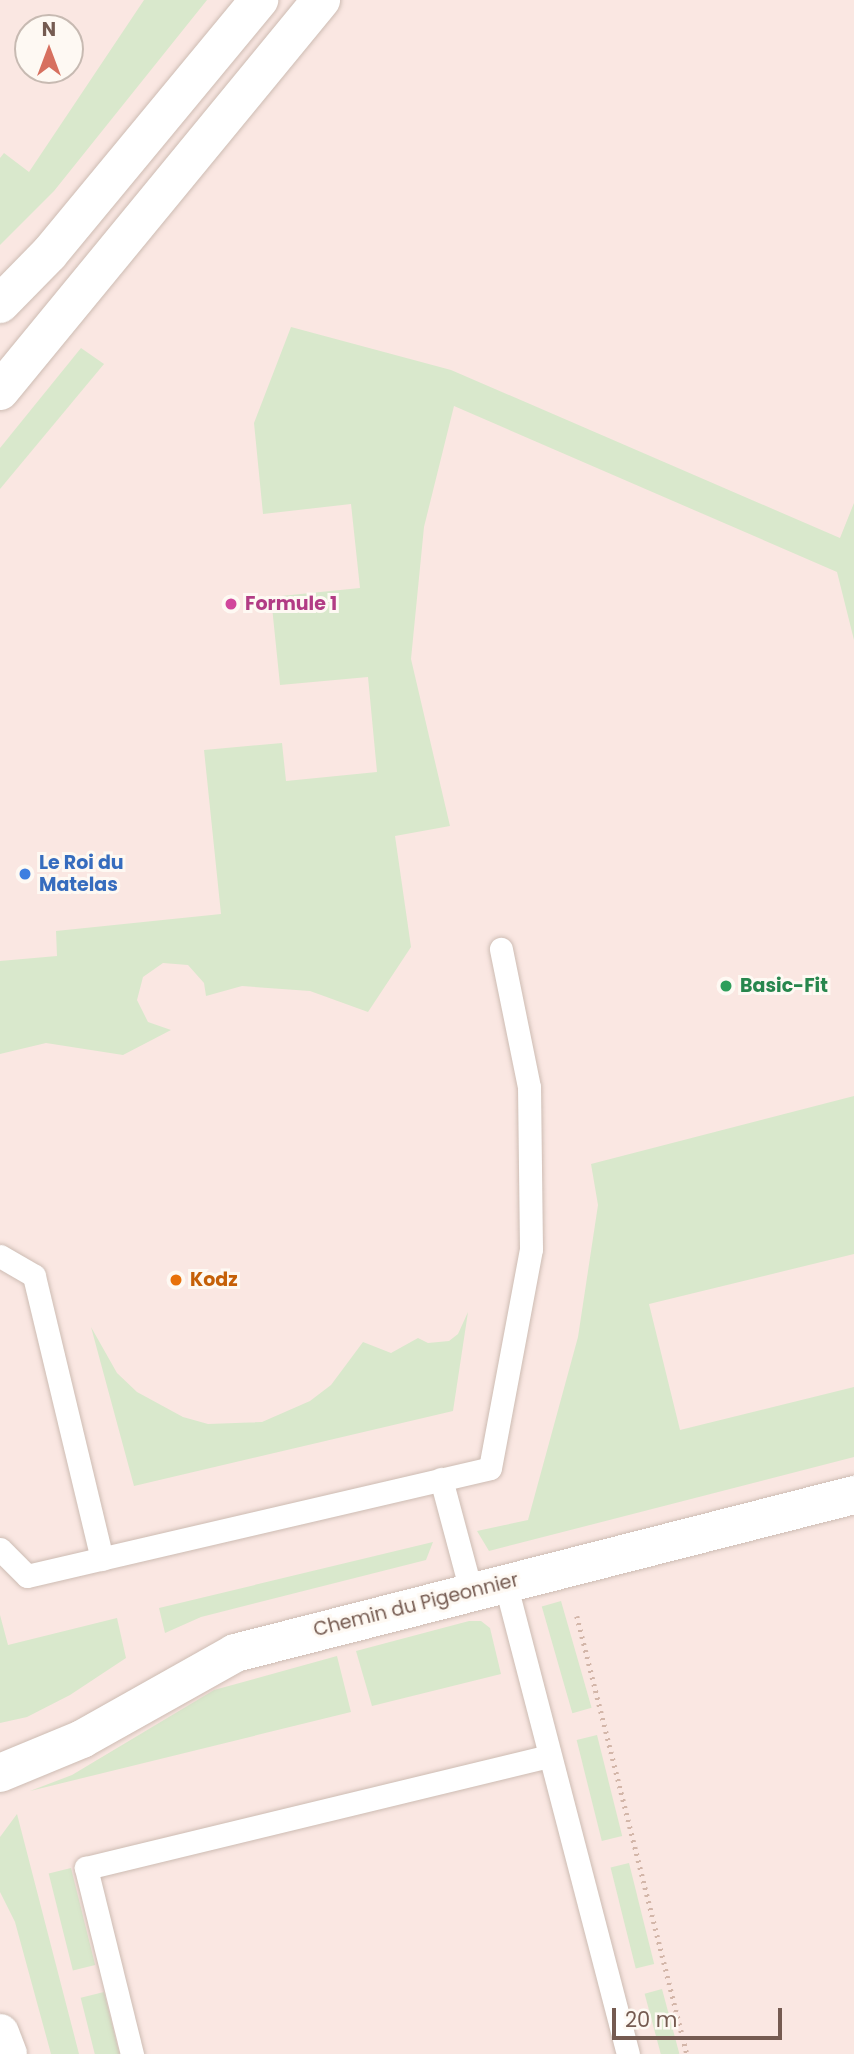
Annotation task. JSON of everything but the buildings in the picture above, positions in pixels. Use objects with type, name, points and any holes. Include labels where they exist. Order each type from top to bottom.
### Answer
[{"type":"main road","points":[[0,304],[49,254],[259,0]]},
{"type":"main road","points":[[0,391],[321,0]]},
{"type":"main road","name":"Chemin du Pigeonnier","points":[[0,1773],[82,1739],[235,1653],[488,1586],[854,1495]]},
{"type":"main road","points":[[0,2033],[8,2054]]},
{"type":"lane","points":[[0,1549],[27,1576],[490,1468],[531,1249],[529,1087],[500,949]]},
{"type":"lane","points":[[0,1256],[34,1276],[102,1559]]},
{"type":"lane","points":[[441,1479],[488,1586],[550,1756],[628,2054]]},
{"type":"lane","points":[[132,2054],[86,1868],[550,1756]]},
{"type":"path","points":[[565,1568],[687,2054]]},
{"type":"shaded area","points":[[0,0],[854,0],[854,2054],[0,2054]]},
{"type":"green space","points":[[144,0],[207,0],[54,191],[0,245],[0,158],[4,153],[29,172]]},
{"type":"green space","points":[[291,327],[451,370],[840,538],[854,503],[854,640],[837,572],[454,406],[424,527],[411,659],[450,826],[395,836],[411,947],[368,1012],[310,991],[242,986],[206,996],[204,983],[188,965],[163,963],[143,977],[137,1000],[148,1022],[171,1030],[123,1055],[46,1043],[0,1054],[0,961],[57,956],[56,931],[221,914],[204,750],[282,743],[286,781],[377,772],[368,677],[280,685],[271,597],[360,588],[351,504],[263,514],[254,423]]},
{"type":"green space","points":[[81,348],[104,364],[0,489],[0,448]]},
{"type":"green space","points":[[854,1096],[854,1254],[649,1304],[680,1430],[854,1387],[854,1457],[489,1551],[477,1531],[528,1520],[578,1337],[598,1205],[591,1164]]},
{"type":"green space","points":[[468,1312],[453,1411],[134,1486],[91,1327],[117,1373],[137,1392],[183,1417],[208,1424],[262,1422],[310,1401],[331,1385],[363,1342],[391,1353],[418,1338],[428,1343],[449,1341],[458,1334]]},
{"type":"green space","points":[[433,1542],[426,1560],[201,1617],[165,1633],[159,1608]]},
{"type":"green space","points":[[561,1601],[592,1708],[572,1713],[542,1607]]},
{"type":"green space","points":[[0,1615],[8,1645],[117,1618],[126,1658],[70,1695],[27,1717],[0,1723]]},
{"type":"green space","points":[[469,1621],[481,1621],[490,1628],[501,1674],[372,1706],[356,1651]]},
{"type":"green space","points":[[337,1656],[351,1712],[30,1791],[72,1775],[214,1690]]},
{"type":"green space","points":[[597,1735],[622,1836],[602,1841],[577,1740]]},
{"type":"green space","points":[[17,1814],[79,2054],[51,2054],[15,1922],[0,1892],[0,1837]]},
{"type":"green space","points":[[629,1863],[654,1964],[636,1969],[611,1868]]},
{"type":"green space","points":[[71,1868],[95,1965],[73,1971],[49,1874]]},
{"type":"green space","points":[[662,1989],[679,2054],[661,2054],[645,1994]]},
{"type":"green space","points":[[104,1992],[119,2054],[95,2054],[81,1998]]},
{"type":"place","name":"Formule 1","points":[[231,604]]},
{"type":"place","name":"Le Roi du Matelas","points":[[25,874]]},
{"type":"place","name":"Basic-Fit","points":[[726,986]]},
{"type":"place","name":"Kodz","points":[[176,1280]]}]
